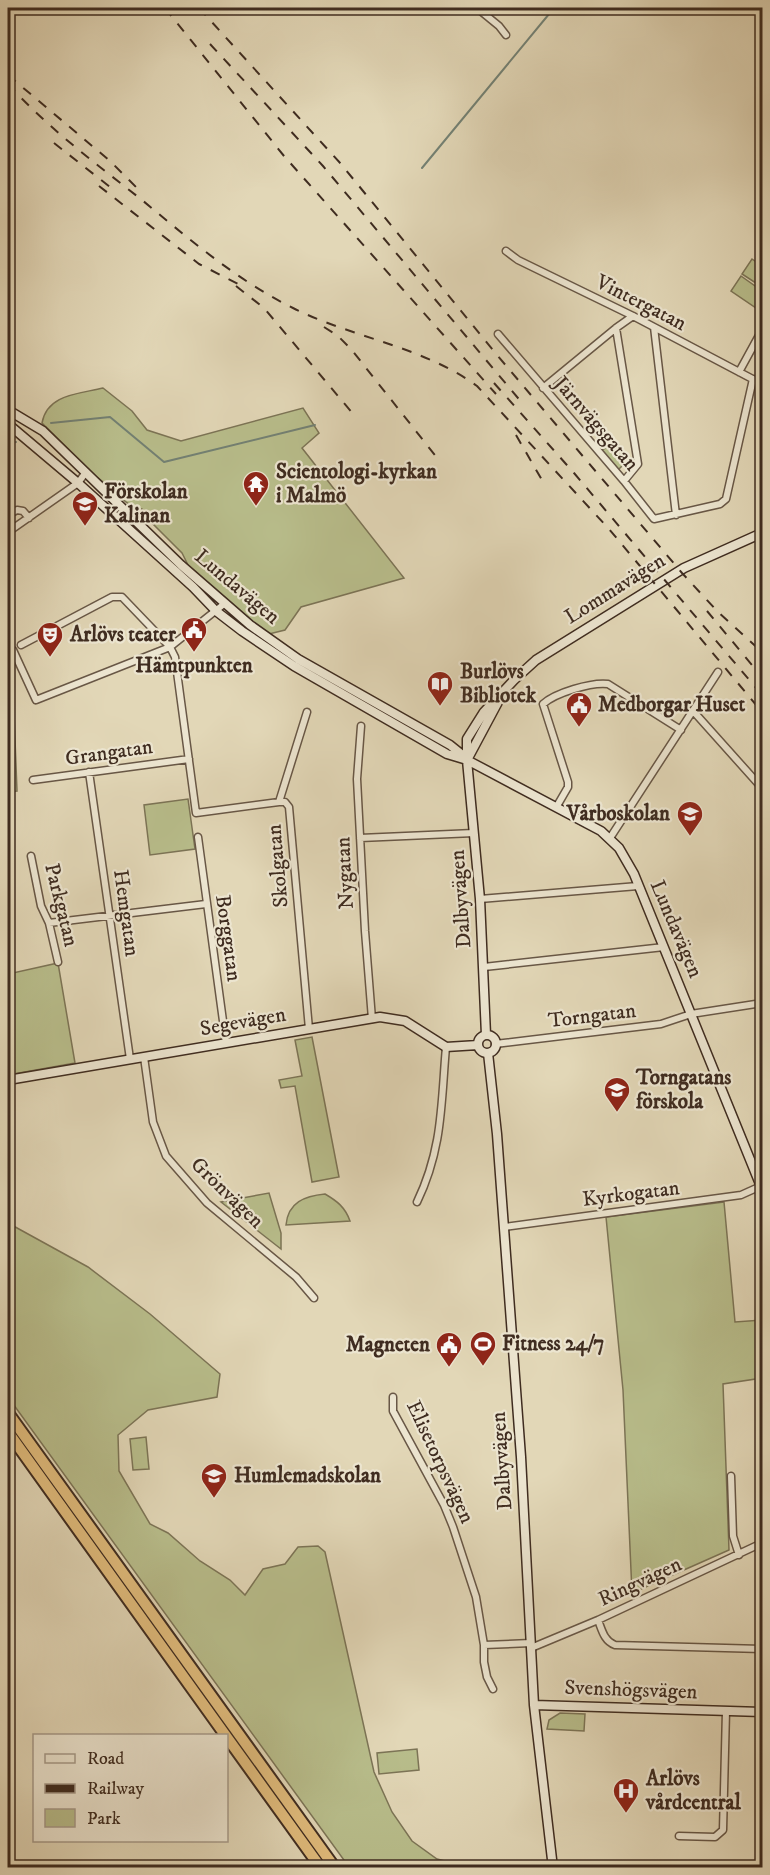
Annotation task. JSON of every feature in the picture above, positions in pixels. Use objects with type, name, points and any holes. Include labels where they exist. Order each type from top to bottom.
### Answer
[{"type":"highway","points":[[8,1413],[335,1868]]},
{"type":"highway","points":[[8,1432],[225,1734]]},
{"type":"highway","points":[[228,1739],[321,1868]]},
{"type":"street","points":[[477,8],[499,26],[506,35]]},
{"type":"street","name":"Vintergatan","points":[[506,251],[518,260],[633,316],[762,384]]},
{"type":"street","points":[[543,388],[633,316]]},
{"type":"street","points":[[654,327],[676,514],[720,504],[728,495],[753,379]]},
{"type":"street","points":[[616,328],[638,464],[624,481]]},
{"type":"street","points":[[739,372],[762,330]]},
{"type":"street","name":"Järnvägsgatan","points":[[498,334],[624,481],[652,518],[657,519],[676,514]]},
{"type":"street","name":"Lundavägen","points":[[8,410],[43,431],[224,604],[250,626],[298,659],[450,744],[467,760],[492,775],[557,806],[610,838],[626,859],[638,886],[762,1187]]},
{"type":"street","name":"Lundavägen","points":[[8,424],[78,483],[193,587],[216,611],[259,644],[447,754],[467,760]]},
{"type":"street","points":[[8,532],[78,483],[86,472]]},
{"type":"street","points":[[8,515],[17,510],[23,511],[29,518]]},
{"type":"street","name":"Lommavägen","points":[[467,760],[467,739],[484,712],[528,667],[684,568],[762,533]]},
{"type":"street","points":[[21,645],[116,596],[122,597],[170,647],[175,657],[196,813],[279,802]]},
{"type":"street","points":[[13,650],[36,700],[170,647],[224,604]]},
{"type":"street","points":[[610,838],[718,672]]},
{"type":"street","points":[[557,806],[568,787],[568,782],[543,704],[550,697],[599,683],[608,684],[681,730]]},
{"type":"street","name":"Skolgatan","points":[[307,712],[279,802],[285,802],[289,807],[309,1029]]},
{"type":"street","points":[[694,712],[762,788]]},
{"type":"street","name":"Nygatan","points":[[361,726],[357,779],[372,1019]]},
{"type":"street","name":"Grangatan","points":[[33,780],[189,759]]},
{"type":"street","name":"Dalbyvägen","points":[[467,760],[480,899],[486,1035]]},
{"type":"street","name":"Hemgatan","points":[[89,772],[130,1059]]},
{"type":"street","points":[[360,838],[474,833]]},
{"type":"street","name":"Borggatan","points":[[198,837],[226,1043]]},
{"type":"street","name":"Parkgatan","points":[[32,856],[41,906],[49,923],[58,962]]},
{"type":"street","points":[[480,899],[638,886]]},
{"type":"street","points":[[49,923],[206,904]]},
{"type":"street","points":[[484,966],[664,947]]},
{"type":"street","name":"Torngatan","points":[[495,1044],[661,1024],[692,1014],[762,1003]]},
{"type":"street","name":"Segevägen","points":[[8,1080],[387,1017],[405,1022],[446,1047]]},
{"type":"street","points":[[486,1035],[493,1038],[495,1044],[495,1048],[488,1053],[481,1051],[478,1046],[480,1038],[486,1035]]},
{"type":"street","points":[[417,1202],[432,1166],[439,1138],[446,1047],[478,1046]]},
{"type":"street","name":"Dalbyvägen","points":[[488,1053],[504,1227],[520,1448],[534,1705],[554,1868]]},
{"type":"street","name":"Grönvägen","points":[[144,1057],[153,1122],[166,1156],[207,1203],[296,1277],[315,1298]]},
{"type":"street","name":"Kyrkogatan","points":[[504,1227],[741,1195],[762,1187]]},
{"type":"street","name":"Elisetorpsvägen","points":[[393,1397],[393,1411],[444,1504],[453,1527],[472,1583],[484,1645],[484,1662],[487,1677],[493,1689]]},
{"type":"street","points":[[731,1476],[733,1536],[739,1555]]},
{"type":"street","name":"Ringvägen","points":[[531,1646],[598,1620],[762,1544]]},
{"type":"street","points":[[598,1620],[606,1638],[615,1645],[762,1649]]},
{"type":"street","points":[[484,1645],[531,1646]]},
{"type":"street","name":"Svenshögsvägen","points":[[534,1705],[762,1712]]},
{"type":"street","name":"Svenshögsvägen","points":[[679,1836],[716,1837],[723,1830],[726,1711]]},
{"type":"green space","points":[[752,259],[762,266],[762,287],[742,274]]},
{"type":"green space","points":[[741,276],[762,291],[762,312],[731,291]]},
{"type":"green space","points":[[103,388],[132,411],[147,430],[181,441],[303,408],[319,433],[302,448],[404,578],[301,607],[285,630],[269,634],[251,623],[191,571],[182,553],[151,522],[142,509],[123,500],[93,475],[42,423],[45,413],[57,401],[74,394]]},
{"type":"green space","points":[[618,443],[626,462],[618,470],[601,450]]},
{"type":"green space","points":[[8,656],[12,662],[17,791],[8,792]]},
{"type":"green space","points":[[188,799],[195,849],[150,855],[144,805]]},
{"type":"green space","points":[[58,963],[75,1063],[8,1075],[8,974]]},
{"type":"green space","points":[[312,1037],[339,1177],[312,1182],[295,1086],[281,1088],[279,1080],[302,1076],[295,1040]]},
{"type":"green space","points":[[269,1193],[281,1233],[281,1249],[221,1202]]},
{"type":"green space","points":[[325,1194],[340,1205],[350,1221],[286,1225],[290,1211],[299,1202],[311,1196]]},
{"type":"green space","points":[[724,1202],[735,1322],[762,1320],[762,1378],[723,1384],[729,1550],[632,1593],[623,1390],[606,1217]]},
{"type":"green space","points":[[8,1223],[88,1267],[150,1314],[220,1374],[217,1397],[148,1410],[118,1435],[119,1471],[150,1524],[168,1533],[200,1561],[230,1580],[245,1595],[263,1569],[285,1564],[298,1547],[318,1546],[325,1552],[374,1772],[392,1812],[412,1841],[437,1859],[468,1867],[349,1867],[8,1397]]},
{"type":"green space","points":[[146,1437],[149,1469],[133,1470],[130,1439]]},
{"type":"green space","points":[[560,1713],[585,1714],[584,1731],[547,1729],[549,1720]]},
{"type":"green space","points":[[417,1749],[419,1770],[379,1774],[377,1753]]},
{"type":"waterway","points":[[422,168],[554,8]]},
{"type":"waterway","points":[[51,423],[110,417],[164,462],[315,425]]},
{"type":"waterway","points":[[8,444],[16,442]]},
{"type":"railway","points":[[165,8],[284,156],[496,394]]},
{"type":"railway","points":[[199,8],[341,164],[497,355],[682,573],[718,612],[762,652]]},
{"type":"railway","points":[[210,44],[323,166],[523,404]]},
{"type":"railway","points":[[8,75],[110,161],[138,189]]},
{"type":"railway","points":[[8,84],[72,145],[196,244],[253,285],[293,308],[316,318],[433,361],[477,386],[609,529],[762,712]]},
{"type":"railway","points":[[54,143],[110,187]]},
{"type":"railway","points":[[99,186],[199,264],[244,287]]},
{"type":"railway","points":[[236,286],[264,308],[354,415]]},
{"type":"railway","points":[[324,327],[338,336],[351,349],[438,459]]},
{"type":"railway","points":[[494,383],[574,473],[762,695]]},
{"type":"railway","points":[[516,435],[546,487]]},
{"type":"railway","points":[[707,611],[762,677]]},
{"type":"place","name":"Scientologi-kyrkan i Malmö","points":[[256,507]]},
{"type":"place","name":"Förskolan Kalinan","points":[[85,527]]},
{"type":"place","name":"Hämtpunkten","points":[[194,653]]},
{"type":"place","name":"Arlövs teater","points":[[50,658]]},
{"type":"place","name":"Burlövs Bibliotek","points":[[440,707]]},
{"type":"place","name":"Medborgar Huset","points":[[579,728]]},
{"type":"place","name":"Vårboskolan","points":[[690,837]]},
{"type":"place","name":"Torngatans förskola","points":[[617,1113]]},
{"type":"place","name":"Fitness 24/7","points":[[483,1367]]},
{"type":"place","name":"Magneten","points":[[449,1368]]},
{"type":"place","name":"Humlemadskolan","points":[[214,1499]]},
{"type":"place","name":"Arlövs vårdcentral","points":[[626,1814]]}]
